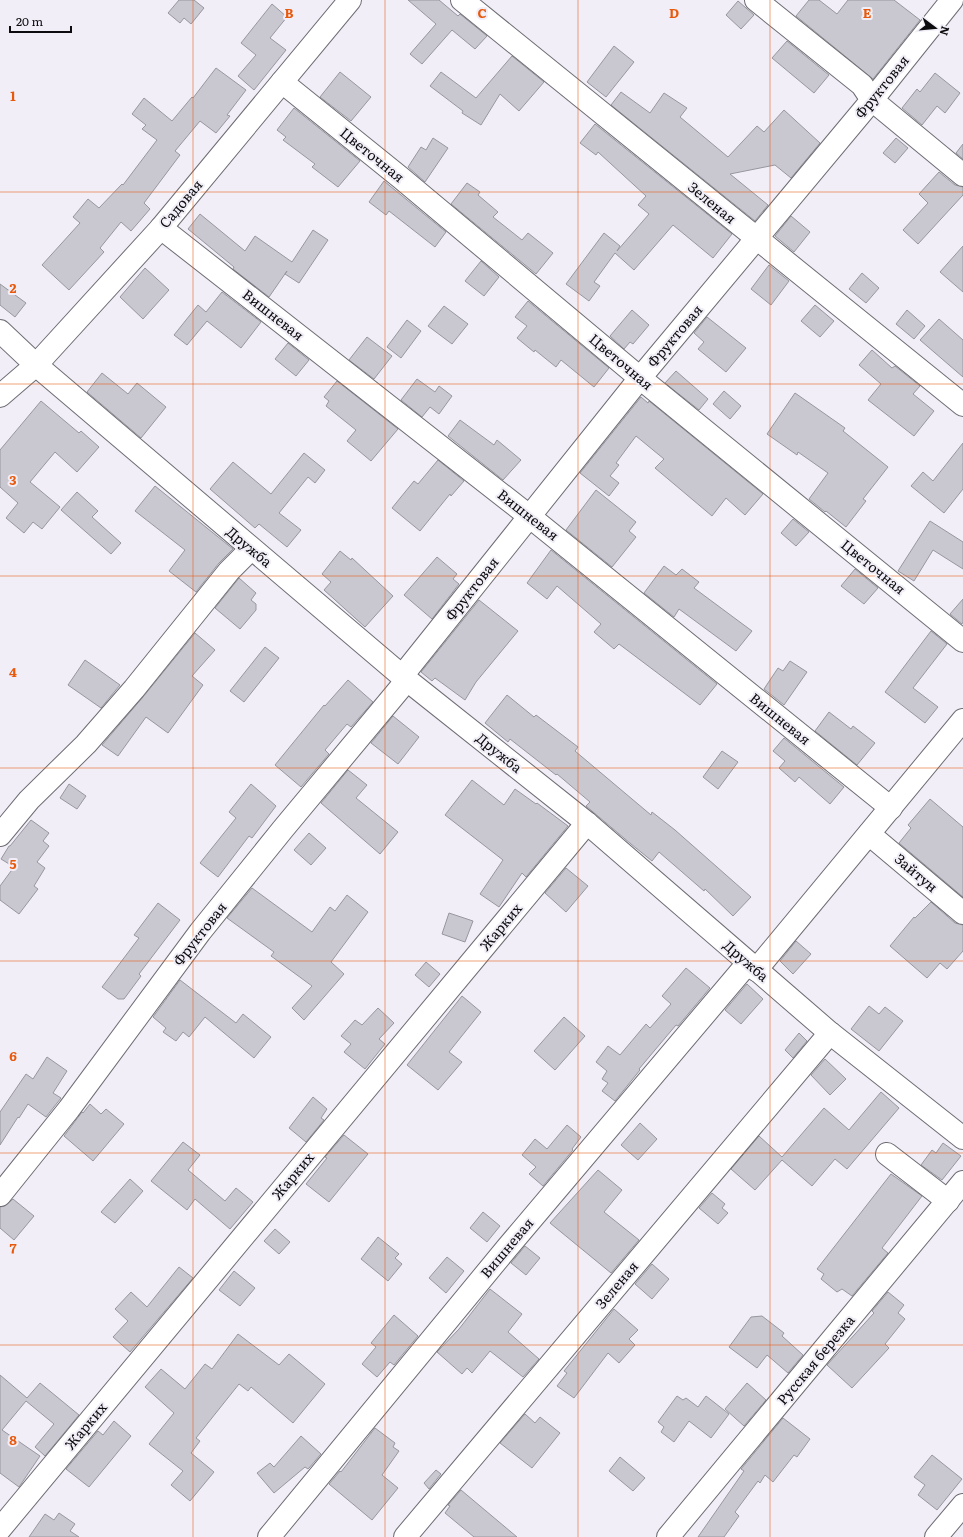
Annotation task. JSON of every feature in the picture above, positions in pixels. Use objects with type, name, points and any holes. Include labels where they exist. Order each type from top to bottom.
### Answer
[{"type":"street","name":"Садовая","points":[[0,396],[36,365],[161,228],[350,0]]},
{"type":"street","name":"Зеленая","points":[[462,0],[963,405]]},
{"type":"street","points":[[756,0],[862,86],[872,100],[963,176]]},
{"type":"street","name":"Фруктовая","points":[[0,1195],[69,1109],[200,932],[405,678],[529,516],[640,378],[791,195],[872,100],[952,0]]},
{"type":"street","name":"Цветочная","points":[[282,82],[640,378],[963,641]]},
{"type":"street","name":"Вишневая","points":[[161,228],[529,516],[891,808]]},
{"type":"street","name":"Дружба","points":[[0,331],[36,365],[251,549],[405,678],[587,823],[830,1033],[963,1138]]},
{"type":"street","points":[[0,835],[29,800],[86,744],[134,689],[229,571],[251,549]]},
{"type":"street","name":"Вишневая","points":[[270,1537],[507,1248],[869,834],[961,726]]},
{"type":"street","name":"Жарких","points":[[0,1529],[587,823]]},
{"type":"street","name":"Зайтун","points":[[869,834],[963,913]]},
{"type":"street","name":"Зеленая","points":[[405,1537],[830,1033]]},
{"type":"street","points":[[887,1154],[948,1201]]},
{"type":"street","name":"Русская березка","points":[[668,1537],[963,1182]]},
{"type":"street","points":[[936,1537],[963,1505]]},
{"type":"street","points":[[0,1533],[5,1537]]},
{"type":"building","points":[[179,0],[194,0],[204,8],[191,24],[184,18],[180,23],[168,13]]},
{"type":"building","points":[[408,0],[439,0],[458,16],[460,14],[487,36],[475,49],[452,30],[422,64],[410,54],[436,24]]},
{"type":"building","points":[[809,0],[819,0],[837,14],[848,0],[894,0],[920,20],[873,79],[796,16]]},
{"type":"building","points":[[738,1],[754,15],[741,29],[726,15]]},
{"type":"building","points":[[272,4],[287,17],[270,38],[286,50],[254,90],[238,76],[256,55],[241,43]]},
{"type":"building","points":[[787,41],[829,75],[814,93],[772,58]]},
{"type":"building","points":[[614,46],[634,62],[606,97],[587,82]]},
{"type":"building","points":[[512,56],[544,82],[519,111],[500,94],[481,125],[462,113],[463,111],[430,86],[441,72],[476,98]]},
{"type":"building","points":[[216,68],[246,90],[227,115],[230,116],[216,133],[200,121],[175,151],[180,155],[144,203],[150,209],[131,231],[121,222],[100,248],[104,252],[69,290],[42,265],[80,223],[73,217],[88,199],[99,208],[122,184],[123,185],[157,140],[142,129],[146,125],[132,114],[144,98],[172,121],[192,97],[193,98]]},
{"type":"building","points":[[340,72],[371,97],[351,121],[320,97]]},
{"type":"building","points":[[935,73],[960,93],[945,113],[937,106],[922,125],[902,108],[917,89],[920,92]]},
{"type":"building","points":[[621,92],[650,113],[664,93],[687,108],[680,117],[728,157],[757,126],[764,132],[784,110],[820,143],[791,178],[775,165],[730,174],[768,205],[755,221],[611,105]]},
{"type":"building","points":[[294,108],[360,161],[338,187],[312,167],[315,164],[283,140],[286,137],[277,130]]},
{"type":"building","points":[[595,124],[732,234],[713,258],[673,225],[634,270],[615,253],[594,282],[600,286],[589,301],[566,284],[604,233],[620,246],[617,251],[649,214],[638,205],[646,196],[598,152],[596,155],[580,143]]},
{"type":"building","points":[[433,138],[448,148],[425,182],[408,167],[421,147],[426,150]]},
{"type":"building","points":[[896,138],[908,148],[895,163],[883,153]]},
{"type":"building","points":[[963,144],[963,159],[956,153]]},
{"type":"building","points":[[939,172],[955,185],[963,187],[963,195],[918,244],[903,230],[928,203],[919,194]]},
{"type":"building","points":[[384,181],[446,232],[435,247],[389,211],[386,215],[369,202]]},
{"type":"building","points":[[467,183],[480,192],[478,195],[498,212],[493,217],[522,240],[528,233],[553,253],[536,274],[451,204]]},
{"type":"building","points":[[200,214],[245,251],[255,236],[292,262],[313,230],[328,240],[299,283],[285,274],[287,271],[269,297],[233,269],[234,267],[188,229]]},
{"type":"building","points":[[791,216],[810,232],[794,252],[775,236]]},
{"type":"building","points":[[963,246],[963,292],[940,272]]},
{"type":"building","points":[[481,261],[499,277],[484,296],[465,281]]},
{"type":"building","points":[[769,265],[789,281],[771,305],[751,289]]},
{"type":"building","points":[[145,268],[169,290],[143,319],[120,297]]},
{"type":"building","points":[[862,273],[879,288],[866,303],[849,289]]},
{"type":"building","points":[[0,284],[26,303],[15,317],[0,305]]},
{"type":"building","points":[[222,292],[261,322],[241,348],[207,321],[187,345],[174,335],[198,305],[206,312]]},
{"type":"building","points":[[528,301],[609,368],[594,387],[561,360],[556,367],[517,338],[527,326],[515,317]]},
{"type":"building","points":[[815,305],[834,321],[820,337],[801,321]]},
{"type":"building","points":[[444,306],[468,324],[452,344],[428,326]]},
{"type":"building","points":[[632,310],[649,325],[633,344],[630,342],[624,349],[610,336]]},
{"type":"building","points":[[907,310],[925,326],[914,339],[896,324]]},
{"type":"building","points":[[707,317],[746,348],[726,372],[698,349],[704,342],[694,333]]},
{"type":"building","points":[[939,319],[963,340],[963,377],[920,340]]},
{"type":"building","points":[[407,320],[421,331],[401,358],[387,347]]},
{"type":"building","points":[[367,337],[392,356],[374,379],[349,360]]},
{"type":"building","points":[[288,343],[309,360],[296,376],[275,359]]},
{"type":"building","points":[[872,350],[892,368],[895,366],[920,386],[913,394],[934,411],[914,436],[868,400],[881,384],[859,365]]},
{"type":"building","points":[[676,371],[708,399],[699,410],[665,383]]},
{"type":"building","points":[[102,373],[128,394],[137,383],[166,407],[141,438],[87,392]]},
{"type":"building","points":[[417,379],[435,392],[439,386],[452,396],[439,414],[430,407],[422,417],[401,400]]},
{"type":"building","points":[[337,381],[398,429],[371,461],[347,441],[356,430],[326,406],[329,401],[324,397]]},
{"type":"building","points":[[724,391],[741,406],[730,419],[713,404]]},
{"type":"building","points":[[795,393],[845,428],[843,431],[888,467],[863,499],[866,501],[846,527],[809,499],[828,473],[798,452],[797,455],[767,434]]},
{"type":"building","points":[[641,397],[648,403],[649,401],[763,494],[745,515],[726,498],[712,516],[655,468],[664,459],[636,436],[616,463],[619,465],[610,476],[619,483],[609,496],[580,473]]},
{"type":"building","points":[[41,401],[79,433],[81,431],[99,447],[77,472],[55,452],[30,482],[60,507],[42,529],[33,522],[24,533],[6,518],[18,503],[0,487],[0,450]]},
{"type":"building","points":[[460,420],[494,445],[497,440],[521,460],[503,480],[448,436]]},
{"type":"building","points":[[963,443],[963,489],[944,513],[911,486],[923,472],[933,481]]},
{"type":"building","points":[[304,453],[325,470],[315,483],[308,477],[279,513],[301,530],[287,547],[259,524],[255,528],[210,489],[233,462],[271,494]]},
{"type":"building","points":[[438,460],[464,481],[451,496],[450,494],[420,531],[392,508],[414,481],[418,484]]},
{"type":"building","points":[[155,486],[233,549],[219,563],[196,592],[169,571],[185,550],[135,511]]},
{"type":"building","points":[[596,490],[636,522],[629,531],[636,537],[612,567],[566,530]]},
{"type":"building","points":[[77,492],[98,511],[92,517],[121,543],[111,554],[61,510]]},
{"type":"building","points":[[793,519],[809,532],[796,546],[781,533]]},
{"type":"building","points":[[930,521],[963,542],[963,569],[933,550],[914,581],[898,571]]},
{"type":"building","points":[[551,550],[717,684],[700,705],[619,644],[614,649],[594,632],[601,624],[557,586],[547,599],[527,583]]},
{"type":"building","points":[[340,551],[351,560],[352,558],[393,596],[365,627],[324,590],[331,582],[322,574]]},
{"type":"building","points":[[437,557],[457,574],[453,579],[459,584],[432,619],[404,595]]},
{"type":"building","points":[[664,566],[676,575],[682,569],[699,582],[694,588],[752,631],[736,651],[679,609],[674,617],[644,593]]},
{"type":"building","points":[[855,569],[878,588],[864,604],[841,586]]},
{"type":"building","points":[[239,578],[256,593],[251,600],[256,604],[256,610],[240,629],[215,608]]},
{"type":"building","points":[[963,599],[963,622],[962,624],[950,614]]},
{"type":"building","points":[[479,600],[518,631],[476,682],[465,700],[435,678],[432,681],[421,672]]},
{"type":"building","points":[[931,631],[947,644],[913,688],[938,707],[925,723],[885,692]]},
{"type":"building","points":[[195,633],[215,650],[192,676],[203,685],[168,733],[146,717],[118,756],[102,745],[143,697]]},
{"type":"building","points":[[265,647],[279,658],[244,702],[230,691]]},
{"type":"building","points":[[85,660],[120,685],[101,708],[68,685]]},
{"type":"building","points":[[790,661],[807,672],[784,705],[764,689],[778,668],[783,671]]},
{"type":"building","points":[[348,680],[373,702],[351,727],[347,724],[325,750],[329,754],[301,787],[275,765],[324,705],[325,706]]},
{"type":"building","points":[[507,695],[534,717],[536,715],[578,747],[575,751],[651,815],[652,812],[675,830],[751,897],[733,916],[705,889],[704,891],[659,852],[652,861],[631,844],[586,806],[590,802],[557,774],[556,775],[510,739],[508,742],[485,723]]},
{"type":"building","points":[[829,712],[851,729],[853,726],[875,743],[857,765],[815,731]]},
{"type":"building","points":[[393,716],[419,737],[398,764],[371,743]]},
{"type":"building","points":[[784,738],[844,787],[830,804],[799,777],[795,782],[779,768],[785,761],[773,751]]},
{"type":"building","points":[[722,751],[738,762],[718,789],[703,777]]},
{"type":"building","points":[[348,770],[367,785],[356,798],[398,832],[380,854],[321,803]]},
{"type":"building","points":[[472,780],[504,805],[515,789],[568,826],[526,877],[522,873],[499,907],[480,894],[503,860],[445,815]]},
{"type":"building","points":[[69,784],[86,796],[77,809],[60,798]]},
{"type":"building","points":[[251,784],[276,806],[252,838],[249,836],[218,877],[200,863],[236,818],[229,812]]},
{"type":"building","points":[[930,799],[963,827],[963,897],[899,843],[911,828],[908,825]]},
{"type":"building","points":[[31,820],[49,833],[43,841],[49,846],[37,862],[45,868],[34,886],[38,889],[19,914],[0,900],[0,886],[14,867],[1,859],[9,846]]},
{"type":"building","points":[[309,833],[326,848],[311,865],[294,850]]},
{"type":"building","points":[[566,868],[588,886],[566,912],[545,893]]},
{"type":"building","points":[[252,888],[312,932],[330,907],[335,911],[347,895],[368,912],[331,962],[344,974],[304,1020],[292,1008],[312,986],[271,956],[274,952],[227,918]]},
{"type":"building","points":[[931,902],[955,923],[963,925],[963,951],[947,969],[940,963],[927,978],[890,946],[914,917],[915,918]]},
{"type":"building","points":[[158,903],[180,920],[139,974],[141,976],[124,999],[118,999],[102,987],[139,938],[134,935]]},
{"type":"building","points":[[449,913],[473,921],[465,942],[442,934]]},
{"type":"building","points":[[796,941],[811,954],[793,974],[780,961]]},
{"type":"building","points":[[426,962],[440,974],[429,987],[415,975]]},
{"type":"building","points":[[686,968],[710,988],[639,1069],[640,1070],[615,1101],[602,1091],[608,1083],[602,1079],[607,1071],[596,1062],[608,1046],[620,1055],[646,1024],[650,1028],[671,1004],[662,996]]},
{"type":"building","points":[[180,980],[236,1023],[243,1014],[271,1037],[254,1058],[205,1017],[189,1037],[183,1032],[176,1041],[163,1032],[166,1028],[153,1017]]},
{"type":"building","points":[[747,984],[763,999],[741,1024],[725,1010]]},
{"type":"building","points":[[462,996],[481,1012],[449,1052],[462,1062],[438,1090],[407,1065]]},
{"type":"building","points":[[869,1006],[879,1014],[885,1007],[903,1021],[879,1051],[851,1029]]},
{"type":"building","points":[[378,1008],[394,1023],[379,1039],[385,1044],[365,1069],[344,1052],[351,1044],[341,1036],[355,1020],[362,1025]]},
{"type":"building","points":[[564,1017],[585,1036],[555,1070],[534,1051]]},
{"type":"building","points":[[799,1033],[807,1041],[793,1058],[785,1050]]},
{"type":"building","points":[[47,1057],[67,1071],[53,1093],[61,1098],[46,1117],[28,1104],[0,1145],[0,1112],[26,1074],[33,1079]]},
{"type":"building","points":[[825,1059],[846,1079],[830,1095],[811,1075]]},
{"type":"building","points":[[881,1092],[899,1108],[847,1169],[835,1159],[812,1186],[782,1160],[755,1190],[731,1169],[759,1136],[782,1157],[824,1108],[849,1130]]},
{"type":"building","points":[[313,1097],[327,1109],[321,1118],[324,1120],[306,1142],[289,1128]]},
{"type":"building","points":[[90,1104],[101,1114],[106,1109],[124,1124],[93,1161],[64,1136]]},
{"type":"building","points":[[640,1123],[657,1139],[638,1160],[621,1145]]},
{"type":"building","points":[[567,1125],[581,1137],[572,1149],[573,1150],[543,1186],[529,1174],[536,1167],[522,1155],[535,1139],[547,1149]]},
{"type":"building","points":[[344,1135],[368,1154],[329,1202],[306,1184],[327,1158],[325,1157]]},
{"type":"building","points":[[183,1142],[200,1155],[188,1170],[225,1201],[236,1188],[253,1202],[230,1229],[195,1199],[187,1210],[151,1181]]},
{"type":"building","points":[[943,1143],[961,1156],[942,1180],[921,1165],[932,1150],[936,1153]]},
{"type":"building","points":[[598,1170],[622,1190],[604,1212],[639,1240],[611,1273],[550,1223]]},
{"type":"building","points":[[891,1174],[922,1196],[882,1248],[888,1253],[852,1296],[842,1289],[837,1292],[821,1279],[824,1274],[817,1269]]},
{"type":"building","points":[[130,1179],[143,1191],[115,1223],[101,1212]]},
{"type":"building","points":[[712,1193],[725,1204],[722,1208],[728,1213],[718,1224],[699,1208]]},
{"type":"building","points":[[13,1199],[34,1216],[14,1240],[0,1228],[0,1207],[5,1206]]},
{"type":"building","points":[[483,1212],[500,1226],[487,1242],[470,1228]]},
{"type":"building","points":[[275,1229],[290,1242],[279,1254],[264,1241]]},
{"type":"building","points":[[378,1237],[399,1254],[395,1258],[402,1264],[388,1281],[361,1259]]},
{"type":"building","points":[[525,1246],[540,1258],[526,1275],[511,1263]]},
{"type":"building","points":[[447,1257],[464,1271],[446,1293],[429,1278]]},
{"type":"building","points":[[652,1264],[669,1279],[652,1299],[635,1284]]},
{"type":"building","points":[[179,1267],[193,1278],[130,1352],[113,1337],[128,1321],[115,1309],[131,1292],[147,1307]]},
{"type":"building","points":[[234,1271],[255,1288],[240,1306],[219,1290]]},
{"type":"building","points":[[490,1289],[522,1314],[508,1332],[539,1359],[523,1377],[490,1351],[472,1373],[467,1368],[462,1374],[437,1352],[459,1329]]},
{"type":"building","points":[[888,1292],[904,1305],[898,1313],[905,1319],[885,1344],[889,1348],[852,1388],[827,1365],[874,1313],[872,1311]]},
{"type":"building","points":[[614,1309],[638,1330],[629,1339],[635,1345],[619,1363],[608,1353],[574,1398],[557,1386],[567,1373],[564,1371]]},
{"type":"building","points":[[394,1315],[418,1336],[394,1365],[390,1362],[377,1377],[362,1364],[376,1347],[371,1343]]},
{"type":"building","points":[[762,1316],[784,1333],[782,1336],[803,1355],[788,1373],[767,1355],[757,1368],[729,1347],[751,1317]]},
{"type":"building","points":[[238,1334],[279,1365],[289,1354],[325,1384],[293,1423],[251,1387],[248,1391],[239,1384],[196,1438],[200,1441],[191,1453],[214,1472],[190,1501],[171,1485],[183,1471],[149,1444],[174,1413],[145,1387],[161,1369],[185,1389],[205,1364],[212,1369]]},
{"type":"building","points":[[0,1375],[27,1398],[40,1383],[79,1415],[45,1456],[35,1447],[54,1424],[26,1401],[2,1430],[40,1456],[19,1487],[0,1473]]},
{"type":"building","points":[[747,1383],[766,1400],[744,1426],[725,1409]]},
{"type":"building","points":[[677,1396],[683,1400],[686,1398],[698,1407],[706,1396],[729,1414],[711,1438],[689,1421],[674,1442],[661,1432],[664,1427],[658,1422]]},
{"type":"building","points":[[525,1414],[535,1423],[540,1417],[560,1433],[532,1468],[500,1443]]},
{"type":"building","points":[[783,1418],[810,1439],[797,1457],[794,1455],[773,1482],[765,1475],[760,1483],[758,1481],[735,1512],[739,1516],[724,1537],[698,1537],[744,1471],[741,1469]]},
{"type":"building","points":[[114,1421],[131,1436],[89,1487],[66,1469],[98,1431],[103,1435]]},
{"type":"building","points":[[375,1428],[395,1443],[393,1447],[399,1451],[382,1475],[398,1488],[372,1520],[329,1484],[340,1471],[341,1472]]},
{"type":"building","points":[[301,1436],[321,1454],[308,1469],[305,1467],[274,1493],[257,1473],[270,1463],[274,1467]]},
{"type":"building","points":[[932,1455],[962,1479],[937,1510],[918,1495],[925,1485],[914,1477]]},
{"type":"building","points":[[620,1457],[645,1478],[633,1491],[609,1471]]},
{"type":"building","points":[[436,1470],[441,1474],[429,1489],[424,1483]]},
{"type":"building","points":[[461,1490],[517,1537],[474,1537],[445,1513],[450,1506],[448,1505]]},
{"type":"building","points":[[59,1513],[75,1524],[70,1531],[79,1537],[29,1537],[45,1514],[54,1520]]}]
